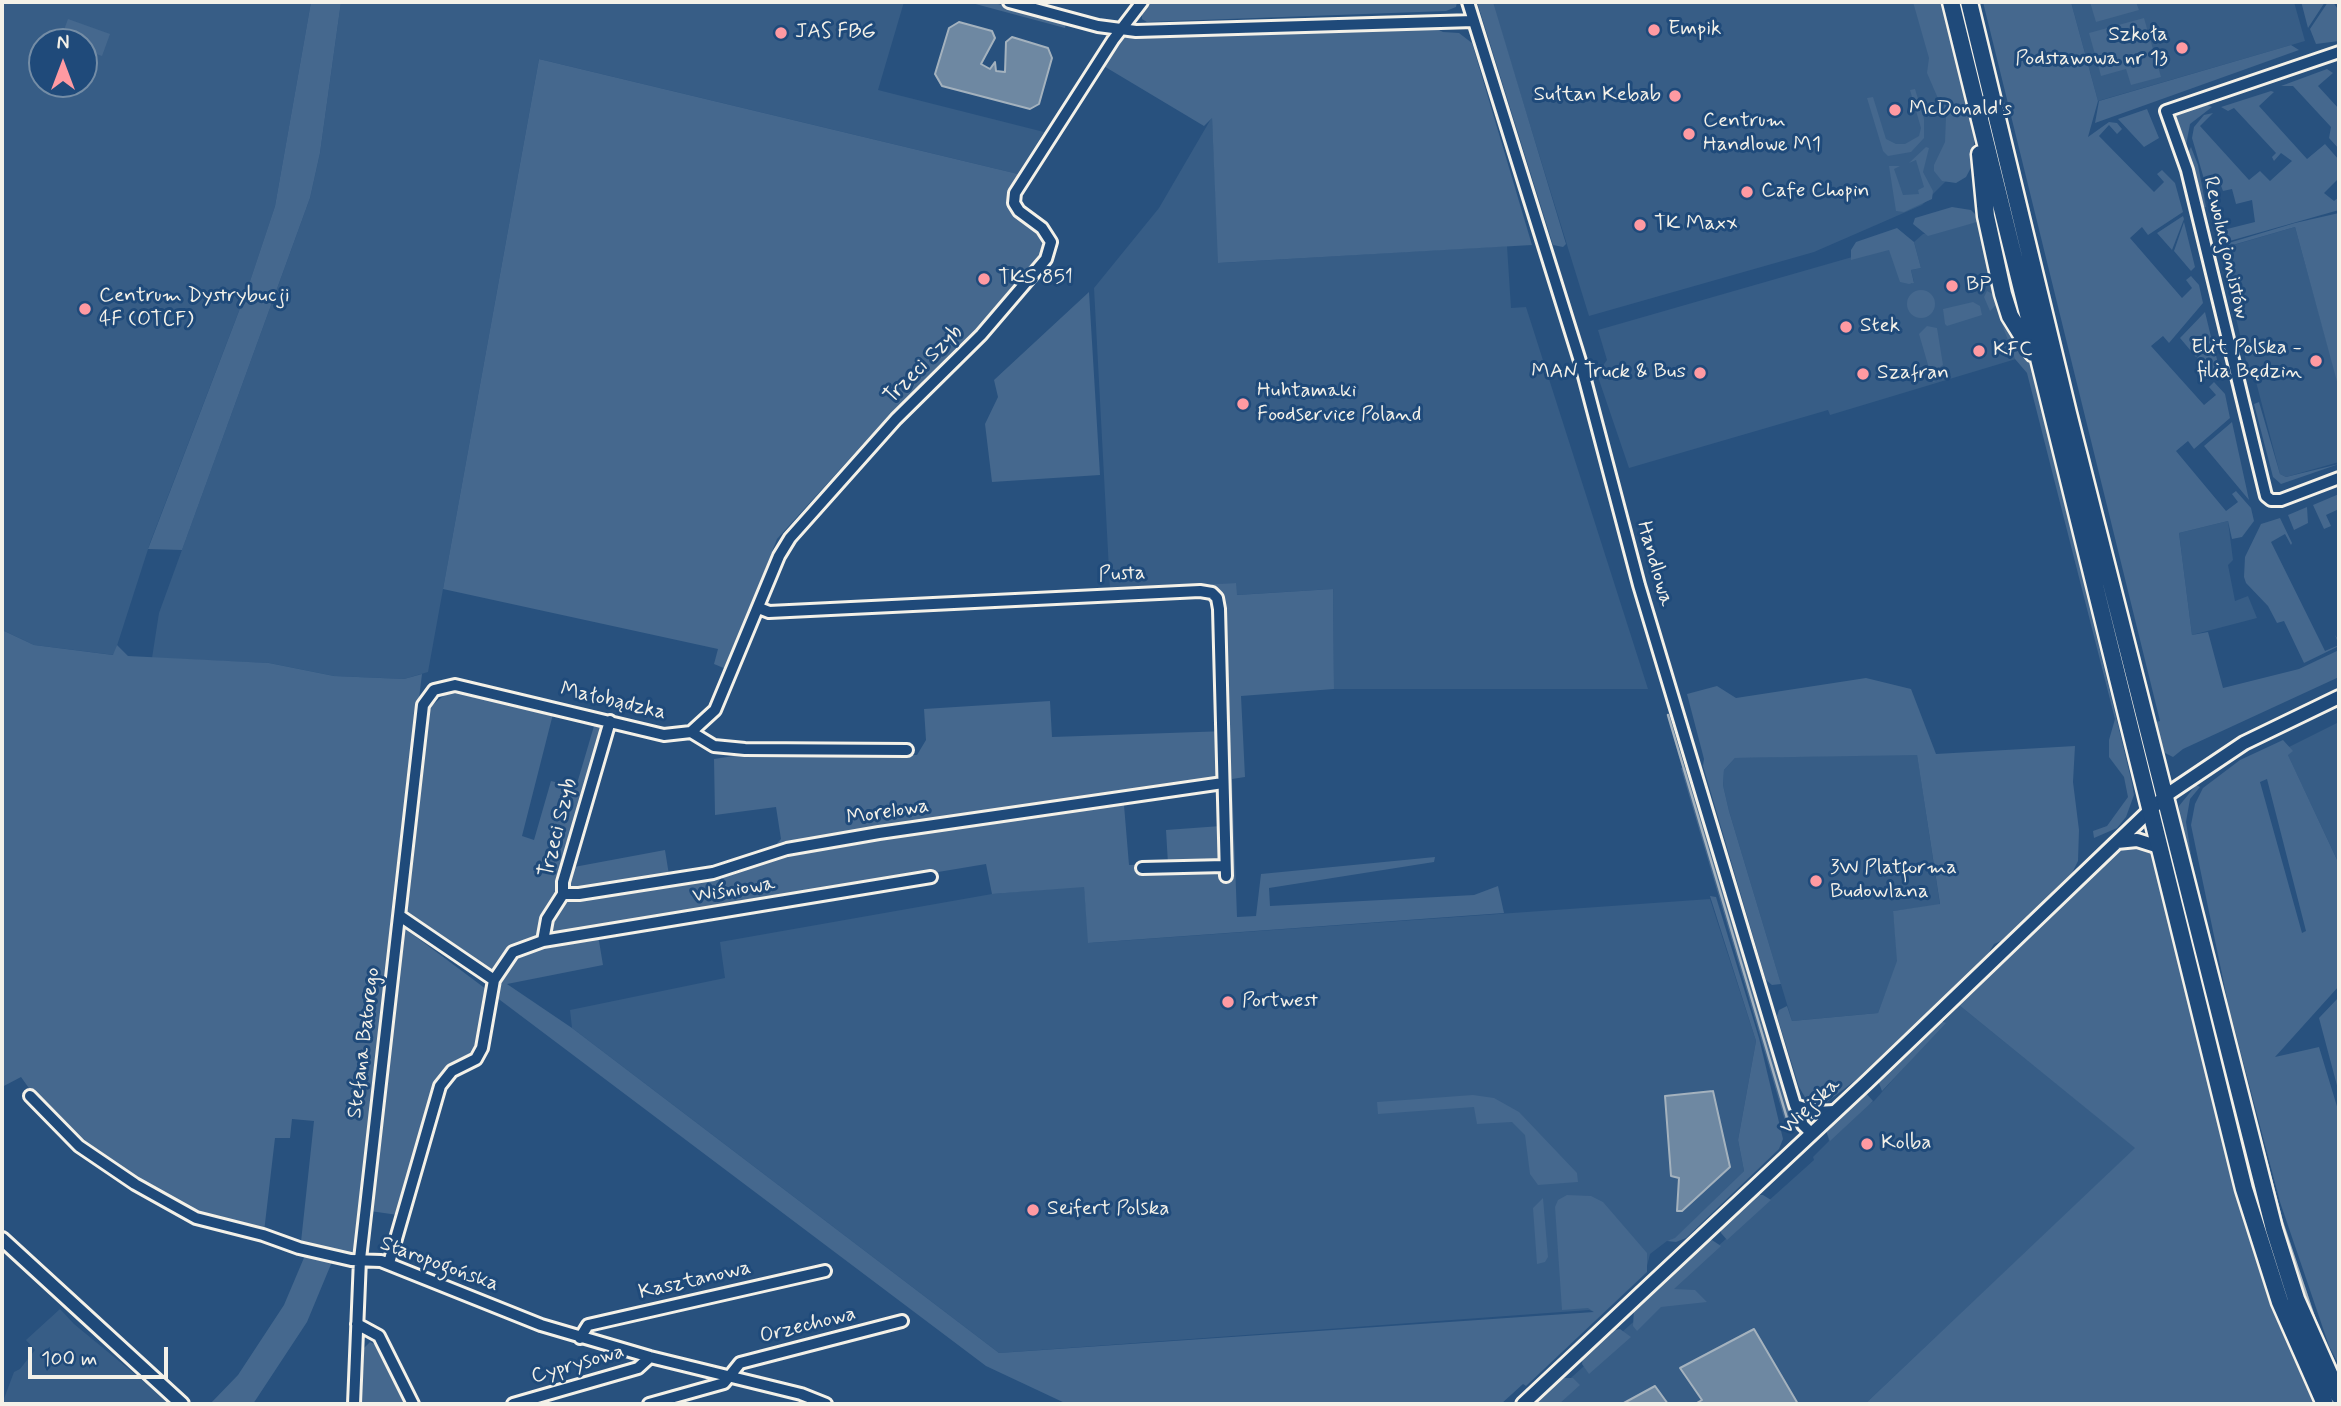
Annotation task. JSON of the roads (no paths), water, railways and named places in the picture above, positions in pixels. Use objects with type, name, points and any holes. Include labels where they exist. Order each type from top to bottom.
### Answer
[{"type":"main road","points":[[1951,2],[1972,86],[1970,103],[1982,160],[1986,216],[2003,294],[2010,316],[2043,373],[2244,1188],[2280,1302],[2325,1404]]},
{"type":"main road","points":[[1969,2],[2274,1229],[2296,1299],[2339,1396]]},
{"type":"street","points":[[1009,2],[1120,31],[1474,20]]},
{"type":"street","points":[[1120,31],[1142,2]]},
{"type":"street","name":"Handlowa","points":[[1468,2],[1580,361],[1639,585],[1795,1105],[1803,1125],[1811,1133]]},
{"type":"street","name":"Trzeci Szyb","points":[[691,732],[715,710],[779,556],[790,538],[896,419],[981,335],[1046,259],[1051,242],[1042,228],[1019,211],[1014,203],[1015,193],[1120,31]]},
{"type":"street","name":"Rewolucjonistów","points":[[2339,52],[2166,111],[2187,170],[2266,496],[2271,500],[2281,500],[2339,478]]},
{"type":"street","name":"Pusta","points":[[759,608],[769,612],[1200,591],[1212,593],[1217,598],[1219,609],[1225,871],[1142,868]]},
{"type":"street","name":"Małobądzka","points":[[434,690],[455,685],[664,735],[691,732],[714,746],[745,749],[907,750]]},
{"type":"street","name":"Stefana Batorego","points":[[354,1404],[360,1259],[421,721],[424,705],[434,690]]},
{"type":"street","name":"Wiejska","points":[[1523,1404],[2121,841],[2165,796],[2244,743],[2339,697]]},
{"type":"street","name":"Trzeci Szyb","points":[[543,941],[547,919],[563,894],[563,882],[610,721]]},
{"type":"street","name":"Morelowa","points":[[563,894],[579,894],[713,873],[755,857],[853,838],[1223,783]]},
{"type":"street","points":[[2121,841],[2146,842],[2160,847]]},
{"type":"street","name":"Wiśniowa","points":[[543,941],[931,877]]},
{"type":"street","points":[[400,916],[494,980]]},
{"type":"street","points":[[389,1263],[440,1086],[452,1071],[476,1059],[482,1048],[494,980],[513,952],[543,941]]},
{"type":"street","name":"Staropogońska","points":[[30,1096],[79,1146],[135,1184],[196,1217],[263,1235],[282,1244],[351,1260],[389,1263],[541,1325],[580,1338],[801,1394],[826,1404]]},
{"type":"street","points":[[1795,1105],[1816,1112],[1834,1111]]},
{"type":"street","points":[[2,1238],[182,1404]]},
{"type":"street","name":"Kasztanowa","points":[[580,1338],[588,1325],[825,1271]]},
{"type":"street","name":"Orzechowa","points":[[649,1404],[724,1383],[740,1363],[902,1321]]},
{"type":"street","points":[[356,1324],[379,1336],[413,1404]]},
{"type":"street","name":"Cyprysowa","points":[[513,1404],[638,1368],[650,1357]]},
{"type":"waterway","points":[[1668,715],[1789,1125]]},
{"type":"waterway","points":[[2233,1034],[2282,1222],[2318,1329],[2339,1372]]},
{"type":"place","name":"Empik","points":[[1654,30]]},
{"type":"place","name":"JAS FBG","points":[[781,33]]},
{"type":"place","name":"Szkoła Podstawowa nr 13","points":[[2182,48]]},
{"type":"place","name":"Sułtan Kebab","points":[[1675,96]]},
{"type":"place","name":"McDonald's","points":[[1895,110]]},
{"type":"place","name":"Centrum Handlowe M1","points":[[1689,134]]},
{"type":"place","name":"Cafe Chopin","points":[[1747,192]]},
{"type":"place","name":"TK Maxx","points":[[1640,225]]},
{"type":"place","name":"TKS 851","points":[[984,279]]},
{"type":"place","name":"BP","points":[[1952,286]]},
{"type":"place","name":"Centrum Dystrybucji 4F (OTCF)","points":[[85,309]]},
{"type":"place","name":"Stek","points":[[1846,327]]},
{"type":"place","name":"KFC","points":[[1979,351]]},
{"type":"place","name":"Elit Polska - filia Będzin","points":[[2316,361]]},
{"type":"place","name":"MAN Truck & Bus","points":[[1700,373]]},
{"type":"place","name":"Szafran","points":[[1863,374]]},
{"type":"place","name":"Huhtamaki Foodservice Poland","points":[[1243,404]]},
{"type":"place","name":"3W Platforma Budowlana","points":[[1816,881]]},
{"type":"place","name":"Portwest","points":[[1228,1002]]},
{"type":"place","name":"Kolba","points":[[1867,1144]]},
{"type":"place","name":"Seifert Polska","points":[[1033,1210]]}]
